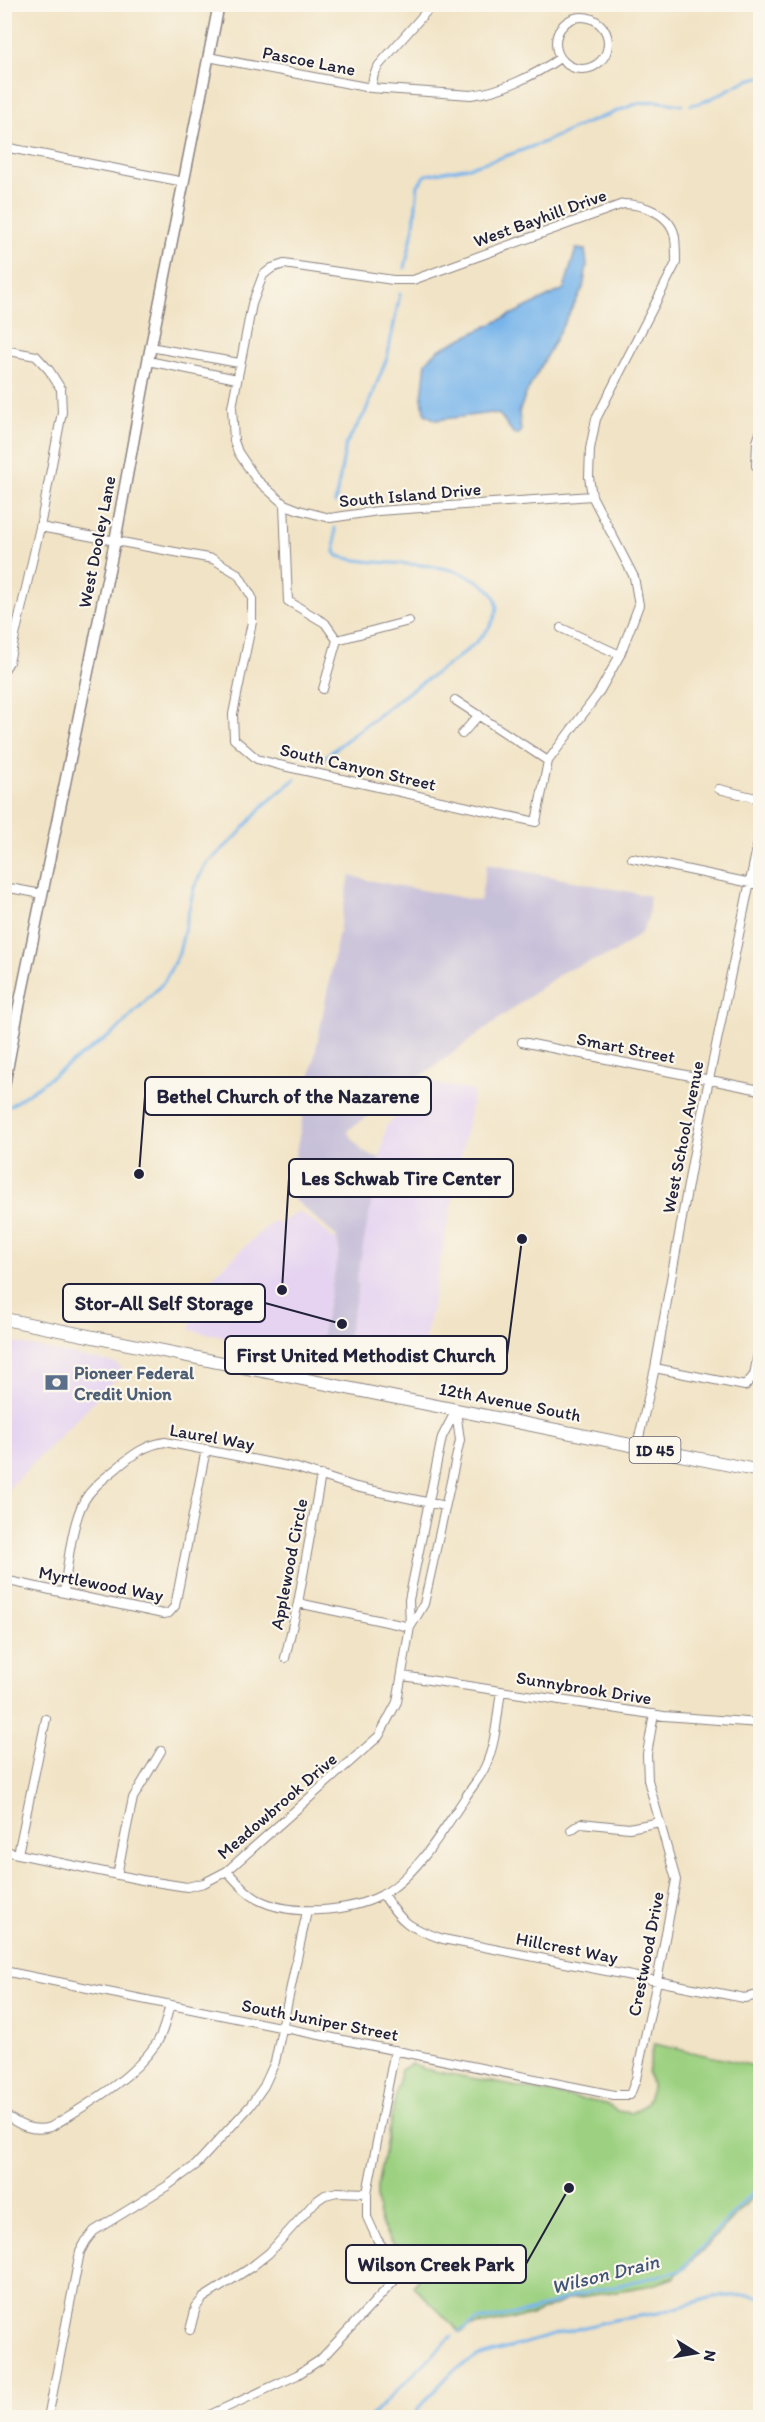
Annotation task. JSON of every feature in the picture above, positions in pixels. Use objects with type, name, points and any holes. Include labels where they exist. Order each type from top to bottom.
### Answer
[{"type":"main road","name":"12th Avenue South","points":[[4,1319],[760,1471]]},
{"type":"street","name":"West Dooley Lane","points":[[4,1086],[115,541],[150,347],[219,4]]},
{"type":"street","name":"Pascoe Lane","points":[[208,57],[371,88],[379,65],[433,4]]},
{"type":"street","points":[[579,16],[588,17],[603,28],[607,35],[606,51],[597,64],[581,69],[566,64],[560,58],[555,41],[563,24],[579,16]]},
{"type":"street","points":[[371,88],[483,94],[547,67],[560,58]]},
{"type":"street","points":[[4,147],[184,182]]},
{"type":"street","name":"West Bayhill Drive","points":[[239,363],[252,304],[263,275],[272,268],[284,264],[393,280],[413,280],[622,204],[635,204],[649,208],[668,222],[675,236],[676,263],[596,419],[590,449],[589,477],[592,496],[634,577],[639,605],[620,655],[598,694],[548,761],[536,822]]},
{"type":"street","points":[[150,347],[239,363]]},
{"type":"street","points":[[4,350],[36,356],[49,370],[61,389],[62,412],[40,527],[9,662],[4,670]]},
{"type":"street","points":[[148,361],[237,379]]},
{"type":"street","name":"South Island Drive","points":[[239,363],[232,407],[234,441],[238,452],[256,479],[284,504],[299,510],[330,518],[378,511],[592,496]]},
{"type":"street","points":[[760,433],[756,466],[760,471]]},
{"type":"street","points":[[284,504],[288,601],[325,623],[337,640]]},
{"type":"street","name":"South Canyon Street","points":[[40,527],[213,559],[238,574],[252,597],[252,622],[233,714],[234,739],[257,759],[536,822]]},
{"type":"street","points":[[337,640],[409,621]]},
{"type":"street","points":[[561,628],[620,655]]},
{"type":"street","points":[[323,689],[337,640]]},
{"type":"street","points":[[455,700],[548,761]]},
{"type":"street","points":[[462,735],[479,716]]},
{"type":"street","points":[[719,789],[760,799]]},
{"type":"street","name":"West School Avenue","points":[[637,1446],[655,1368],[693,1157],[760,833]]},
{"type":"street","points":[[632,858],[760,885]]},
{"type":"street","points":[[4,887],[42,894]]},
{"type":"street","name":"Smart Street","points":[[522,1042],[760,1090]]},
{"type":"street","points":[[655,1368],[745,1386],[754,1376],[760,1343]]},
{"type":"street","name":"Meadowbrook Drive","points":[[4,1851],[187,1887],[204,1883],[227,1871],[380,1736],[397,1702],[410,1627],[409,1600],[442,1437],[456,1410]]},
{"type":"street","name":"Meadowbrook Drive","points":[[410,1627],[424,1604],[460,1440],[456,1410]]},
{"type":"street","name":"Laurel Way","points":[[64,1593],[83,1503],[93,1488],[140,1449],[152,1444],[165,1442],[297,1468],[356,1487],[445,1506]]},
{"type":"street","name":"Myrtlewood Way","points":[[4,1580],[163,1614],[169,1613],[175,1606],[206,1449]]},
{"type":"street","name":"Applewood Circle","points":[[285,1658],[298,1603],[321,1475]]},
{"type":"street","points":[[298,1603],[410,1627]]},
{"type":"street","name":"Sunnybrook Drive","points":[[403,1676],[654,1714],[760,1723]]},
{"type":"street","points":[[227,1871],[240,1886],[258,1899],[308,1911],[349,1907],[383,1894],[412,1871],[484,1768],[493,1745],[501,1691]]},
{"type":"street","name":"Crestwood Drive","points":[[630,2095],[636,2079],[657,1982],[676,1880],[647,1770],[654,1714]]},
{"type":"street","points":[[18,1854],[46,1719]]},
{"type":"street","points":[[117,1875],[133,1798],[161,1751]]},
{"type":"street","points":[[571,1830],[581,1823],[629,1828],[660,1822]]},
{"type":"street","name":"Hillcrest Way","points":[[383,1894],[396,1915],[409,1925],[416,1930],[442,1939],[744,1998],[760,1995]]},
{"type":"street","points":[[48,2418],[81,2252],[86,2241],[94,2231],[183,2175],[250,2106],[264,2086],[275,2062],[308,1911]]},
{"type":"street","name":"South Juniper Street","points":[[4,1971],[614,2095],[630,2095]]},
{"type":"street","points":[[4,2114],[20,2127],[40,2130],[51,2127],[115,2087],[156,2044],[164,2029],[170,2005]]},
{"type":"street","points":[[203,2418],[297,2375],[320,2360],[395,2280],[399,2270],[377,2239],[367,2217],[367,2193],[396,2050]]},
{"type":"street","points":[[190,2331],[196,2307],[203,2298],[262,2258],[315,2202],[325,2195],[337,2192],[367,2193]]},
{"type":"shaded area","points":[[487,864],[650,896],[648,919],[641,933],[614,953],[564,971],[347,1131],[363,1152],[380,1158],[356,1283],[359,1284],[342,1361],[318,1356],[339,1250],[336,1236],[287,1193],[294,1185],[284,1177],[288,1161],[294,1162],[350,875],[480,901]]},
{"type":"shaded area","points":[[433,1083],[474,1091],[418,1376],[342,1361],[359,1284],[356,1283],[386,1126]]},
{"type":"shaded area","points":[[299,1211],[330,1235],[330,1238],[336,1239],[339,1250],[318,1356],[190,1330],[194,1311],[185,1303],[268,1225],[275,1221],[279,1224]]},
{"type":"shaded area","points":[[5,1341],[114,1363],[125,1370],[7,1490],[4,1489]]},
{"type":"green space","points":[[654,2044],[760,2067],[760,2189],[699,2254],[673,2278],[653,2285],[569,2299],[532,2315],[468,2327],[461,2333],[413,2286],[419,2271],[417,2261],[412,2253],[394,2244],[385,2232],[380,2217],[377,2187],[401,2070],[412,2063],[424,2069],[606,2104],[617,2111],[632,2113],[646,2104],[652,2089],[648,2073]]},
{"type":"water","points":[[576,249],[585,250],[587,265],[583,288],[526,394],[519,412],[521,432],[517,435],[513,433],[500,415],[492,413],[436,420],[425,414],[422,398],[426,362],[438,350],[564,289]]},
{"type":"waterway","points":[[691,105],[709,100],[742,82],[760,77]]},
{"type":"waterway","points":[[405,268],[414,225],[418,185],[426,175],[469,167],[503,157],[636,104],[655,101],[682,105]]},
{"type":"waterway","points":[[335,503],[346,444],[365,413],[387,358],[400,294]]},
{"type":"waterway","points":[[324,758],[462,654],[480,638],[492,622],[497,606],[490,590],[468,576],[453,570],[420,565],[370,562],[338,556],[335,552],[335,528]]},
{"type":"waterway","points":[[10,1106],[115,1032],[164,982],[179,953],[194,888],[205,865],[236,837],[264,805],[295,779]]},
{"type":"waterway","name":"Wilson Drain","points":[[459,2332],[477,2321],[531,2311],[576,2295],[680,2271],[760,2184]]},
{"type":"waterway","points":[[414,2418],[420,2406],[452,2372],[477,2357],[557,2334],[613,2320],[659,2313],[713,2297],[750,2295],[760,2297]]},
{"type":"waterway","name":"Wilson Drain","points":[[369,2418],[452,2336]]},
{"type":"place","name":"Bethel Church of the Nazarene","points":[[139,1174]]},
{"type":"place","name":"First United Methodist Church","points":[[522,1239]]},
{"type":"place","name":"Les Schwab Tire Center","points":[[282,1290]]},
{"type":"place","name":"Stor-All Self Storage","points":[[342,1324]]},
{"type":"place","name":"Pioneer Federal Credit Union","points":[[56,1383]]},
{"type":"place","name":"Wilson Creek Park","points":[[569,2188]]}]
